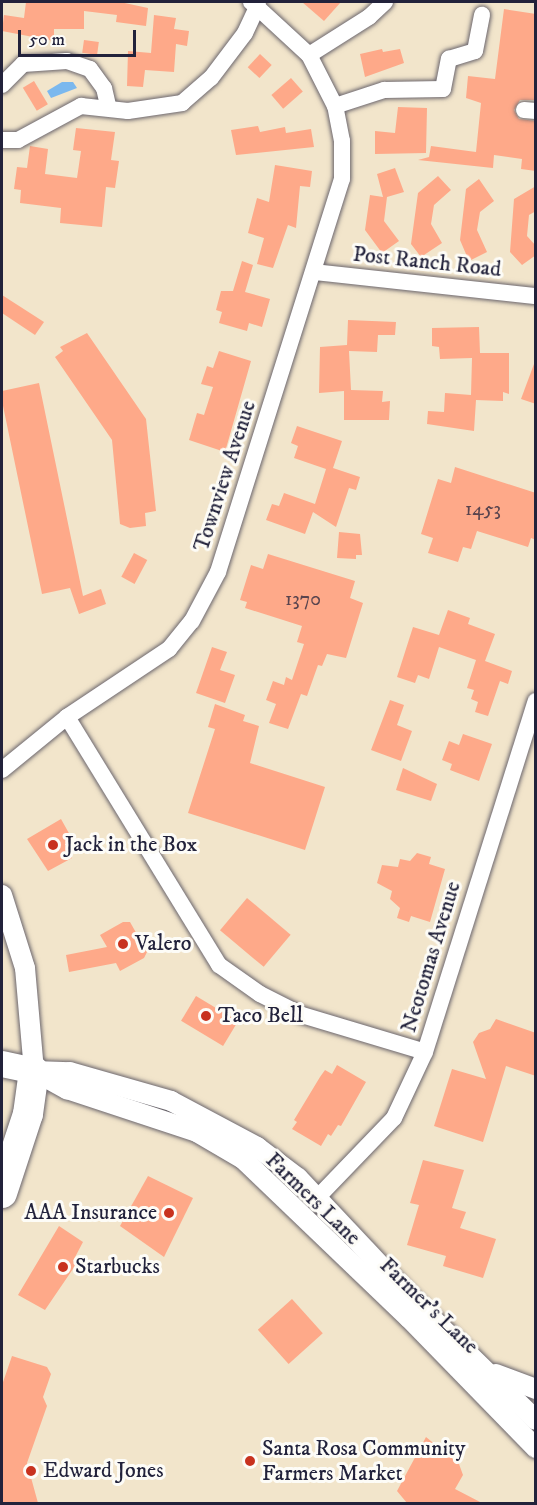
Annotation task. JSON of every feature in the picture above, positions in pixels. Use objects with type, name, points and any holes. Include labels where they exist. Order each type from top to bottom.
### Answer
[{"type":"highway","points":[[2,1193],[28,1114],[34,1071]]},
{"type":"main road","name":"Farmers Lane","points":[[2,1064],[34,1071]]},
{"type":"street","points":[[309,55],[369,17],[385,2]]},
{"type":"street","points":[[2,140],[18,141],[81,106],[108,106],[128,111],[182,104],[211,78],[245,33],[255,3]]},
{"type":"street","name":"Townview Avenue","points":[[2,770],[67,717],[169,649],[192,621],[218,572],[342,179],[342,141],[335,106],[309,55],[255,3]]},
{"type":"street","points":[[335,106],[391,89],[443,89],[448,59],[475,51],[482,15]]},
{"type":"street","points":[[2,85],[23,64],[67,61],[90,69],[104,88],[108,106]]},
{"type":"street","name":"Post Ranch Road","points":[[314,272],[536,296]]},
{"type":"street","name":"Neotomas Avenue","points":[[317,1198],[394,1118],[425,1052],[536,701]]},
{"type":"street","points":[[67,717],[219,965],[260,994],[302,1015],[425,1052]]},
{"type":"street","points":[[2,896],[25,968],[34,1071]]},
{"type":"street","name":"Farmers Lane","points":[[34,1071],[70,1072],[117,1083],[193,1111],[257,1147],[317,1198],[536,1419]]},
{"type":"street","name":"Farmer's Lane","points":[[34,1071],[67,1089],[197,1132],[243,1159],[409,1318],[536,1448]]},
{"type":"street","points":[[483,1368],[536,1389]]},
{"type":"water","points":[[62,82],[73,82],[77,88],[51,98],[47,91]]},
{"type":"building","points":[[26,2],[120,2],[148,8],[146,26],[116,22],[117,15],[84,11],[84,29],[54,29],[54,41],[2,31],[4,15],[24,18]]},
{"type":"building","points":[[302,2],[341,2],[324,21]]},
{"type":"building","points":[[504,9],[536,14],[536,100],[520,100],[514,110],[519,119],[536,121],[536,171],[521,169],[522,159],[494,155],[493,168],[418,160],[429,157],[431,146],[476,152],[481,103],[466,98],[468,76],[495,79]]},
{"type":"building","points":[[154,15],[176,18],[174,29],[189,31],[187,46],[176,44],[174,72],[145,70],[143,87],[127,86],[128,51],[151,53]]},
{"type":"building","points":[[84,40],[99,42],[97,55],[82,53]]},
{"type":"building","points":[[382,49],[383,52],[400,49],[404,63],[365,77],[360,54]]},
{"type":"building","points":[[260,54],[272,65],[259,78],[248,67]]},
{"type":"building","points":[[291,78],[303,92],[283,109],[271,95]]},
{"type":"building","points":[[34,81],[48,104],[37,111],[23,88]]},
{"type":"building","points":[[398,107],[427,108],[426,153],[375,154],[375,131],[395,133]]},
{"type":"building","points":[[258,126],[260,132],[285,127],[286,133],[311,129],[314,147],[236,155],[231,130]]},
{"type":"building","points":[[76,128],[115,132],[111,160],[119,161],[115,188],[106,187],[102,227],[60,223],[61,208],[20,203],[21,190],[14,189],[17,167],[27,168],[30,146],[48,149],[45,174],[77,178],[81,151],[73,150]]},
{"type":"building","points":[[275,165],[312,171],[310,187],[300,186],[296,228],[288,225],[273,268],[257,264],[264,238],[248,233],[257,198],[269,202]]},
{"type":"building","points":[[395,168],[404,192],[387,197],[384,221],[399,241],[382,253],[365,230],[370,195],[383,197],[377,174]]},
{"type":"building","points":[[438,176],[451,190],[434,205],[431,224],[442,243],[421,257],[411,244],[418,193]]},
{"type":"building","points":[[479,179],[494,201],[480,212],[477,230],[487,252],[469,261],[460,240],[466,189]]},
{"type":"building","points":[[536,186],[536,211],[529,215],[527,236],[536,246],[536,255],[522,265],[510,252],[514,199]]},
{"type":"building","points":[[242,261],[253,265],[245,292],[270,299],[262,327],[249,323],[247,331],[219,323],[222,312],[216,310],[221,291],[233,291]]},
{"type":"building","points":[[2,295],[44,322],[35,335],[2,313]]},
{"type":"building","points":[[348,320],[396,322],[395,335],[378,335],[377,352],[349,351],[351,390],[383,391],[382,402],[390,401],[389,420],[344,420],[344,391],[319,393],[320,347],[347,345]]},
{"type":"building","points":[[479,327],[480,353],[509,353],[509,394],[503,392],[503,401],[476,400],[474,431],[427,424],[428,411],[444,412],[445,393],[471,395],[472,358],[440,359],[439,347],[432,346],[432,328]]},
{"type":"building","points":[[87,333],[146,419],[156,511],[145,513],[146,526],[130,528],[120,524],[112,440],[55,357],[63,351],[60,347]]},
{"type":"building","points":[[219,351],[251,361],[225,452],[189,440],[197,413],[204,415],[213,387],[201,384],[207,366],[213,368]]},
{"type":"building","points":[[534,364],[536,365],[536,404],[521,399]]},
{"type":"building","points":[[39,383],[83,596],[101,589],[106,604],[79,614],[70,588],[42,594],[2,401],[2,391]]},
{"type":"building","points":[[297,426],[342,441],[333,468],[360,477],[356,490],[349,488],[336,527],[313,512],[305,534],[266,520],[272,504],[279,506],[284,493],[315,504],[326,469],[294,458],[298,446],[291,443]]},
{"type":"building","points":[[455,467],[536,493],[536,540],[531,538],[528,547],[477,531],[471,549],[463,547],[458,562],[428,553],[433,538],[421,534],[438,479],[451,483]]},
{"type":"building","points":[[339,532],[360,534],[362,555],[356,555],[356,559],[337,558]]},
{"type":"building","points":[[134,553],[147,560],[135,584],[121,577]]},
{"type":"building","points":[[268,554],[355,581],[350,598],[363,603],[346,658],[327,654],[322,666],[318,665],[307,696],[301,694],[288,729],[269,723],[276,704],[266,700],[273,681],[284,685],[286,677],[292,680],[304,644],[297,642],[302,626],[245,608],[247,602],[240,600],[251,565],[263,569]]},
{"type":"building","points":[[448,610],[470,618],[468,624],[495,634],[485,661],[512,671],[508,684],[500,681],[488,716],[475,712],[478,702],[471,699],[474,690],[467,688],[476,660],[439,647],[429,679],[418,675],[415,683],[397,677],[413,627],[439,635]]},
{"type":"building","points":[[212,647],[227,652],[220,670],[235,675],[225,703],[196,693]]},
{"type":"building","points":[[390,700],[404,705],[397,725],[412,731],[401,761],[371,750]]},
{"type":"building","points":[[215,704],[245,715],[243,721],[259,726],[250,763],[325,787],[305,850],[188,813],[215,729],[208,727]]},
{"type":"building","points":[[463,734],[492,744],[479,781],[450,770],[452,764],[442,760],[449,741],[459,745]]},
{"type":"building","points":[[403,768],[437,784],[431,801],[396,790]]},
{"type":"building","name":"Jack in the Box","points":[[61,819],[75,844],[67,849],[72,858],[48,871],[27,839]]},
{"type":"building","points":[[417,853],[431,857],[429,864],[445,869],[430,922],[411,916],[409,922],[397,918],[400,908],[390,899],[392,891],[377,883],[382,865],[398,867],[400,859],[410,861]]},
{"type":"building","points":[[247,898],[291,935],[264,967],[220,930]]},
{"type":"building","points":[[123,922],[130,922],[147,952],[144,958],[120,971],[116,963],[69,972],[66,955],[107,947],[100,935]]},
{"type":"building","name":"Taco Bell","points":[[196,996],[238,1021],[223,1046],[181,1021]]},
{"type":"building","points":[[496,1019],[536,1033],[536,1076],[506,1066],[483,1142],[434,1126],[452,1069],[486,1079],[473,1042],[479,1033],[490,1029]]},
{"type":"building","points":[[337,1065],[366,1082],[341,1126],[338,1125],[331,1136],[328,1134],[321,1146],[292,1129],[297,1122],[294,1120],[320,1077],[325,1070],[332,1074]]},
{"type":"building","points":[[423,1160],[464,1170],[452,1208],[466,1212],[460,1228],[496,1239],[483,1278],[443,1266],[446,1256],[407,1245],[419,1205],[410,1203]]},
{"type":"building","points":[[148,1176],[193,1198],[164,1257],[120,1226]]},
{"type":"building","points":[[59,1226],[83,1242],[73,1261],[77,1263],[45,1310],[18,1295]]},
{"type":"building","points":[[292,1299],[323,1333],[289,1364],[258,1330]]},
{"type":"building","points":[[12,1356],[47,1367],[51,1374],[43,1397],[47,1406],[27,1463],[38,1503],[2,1503],[2,1385]]},
{"type":"building","points":[[426,1437],[459,1464],[463,1475],[455,1489],[482,1503],[407,1503],[397,1491]]},
{"type":"place","name":"Jack in the Box","points":[[53,845]]},
{"type":"place","name":"Valero","points":[[123,944]]},
{"type":"place","name":"Taco Bell","points":[[206,1016]]},
{"type":"place","name":"AAA Insurance","points":[[169,1213]]},
{"type":"place","name":"Starbucks","points":[[63,1267]]},
{"type":"place","name":"Santa Rosa Community Farmers Market","points":[[250,1461]]},
{"type":"place","name":"Edward Jones","points":[[31,1471]]}]
